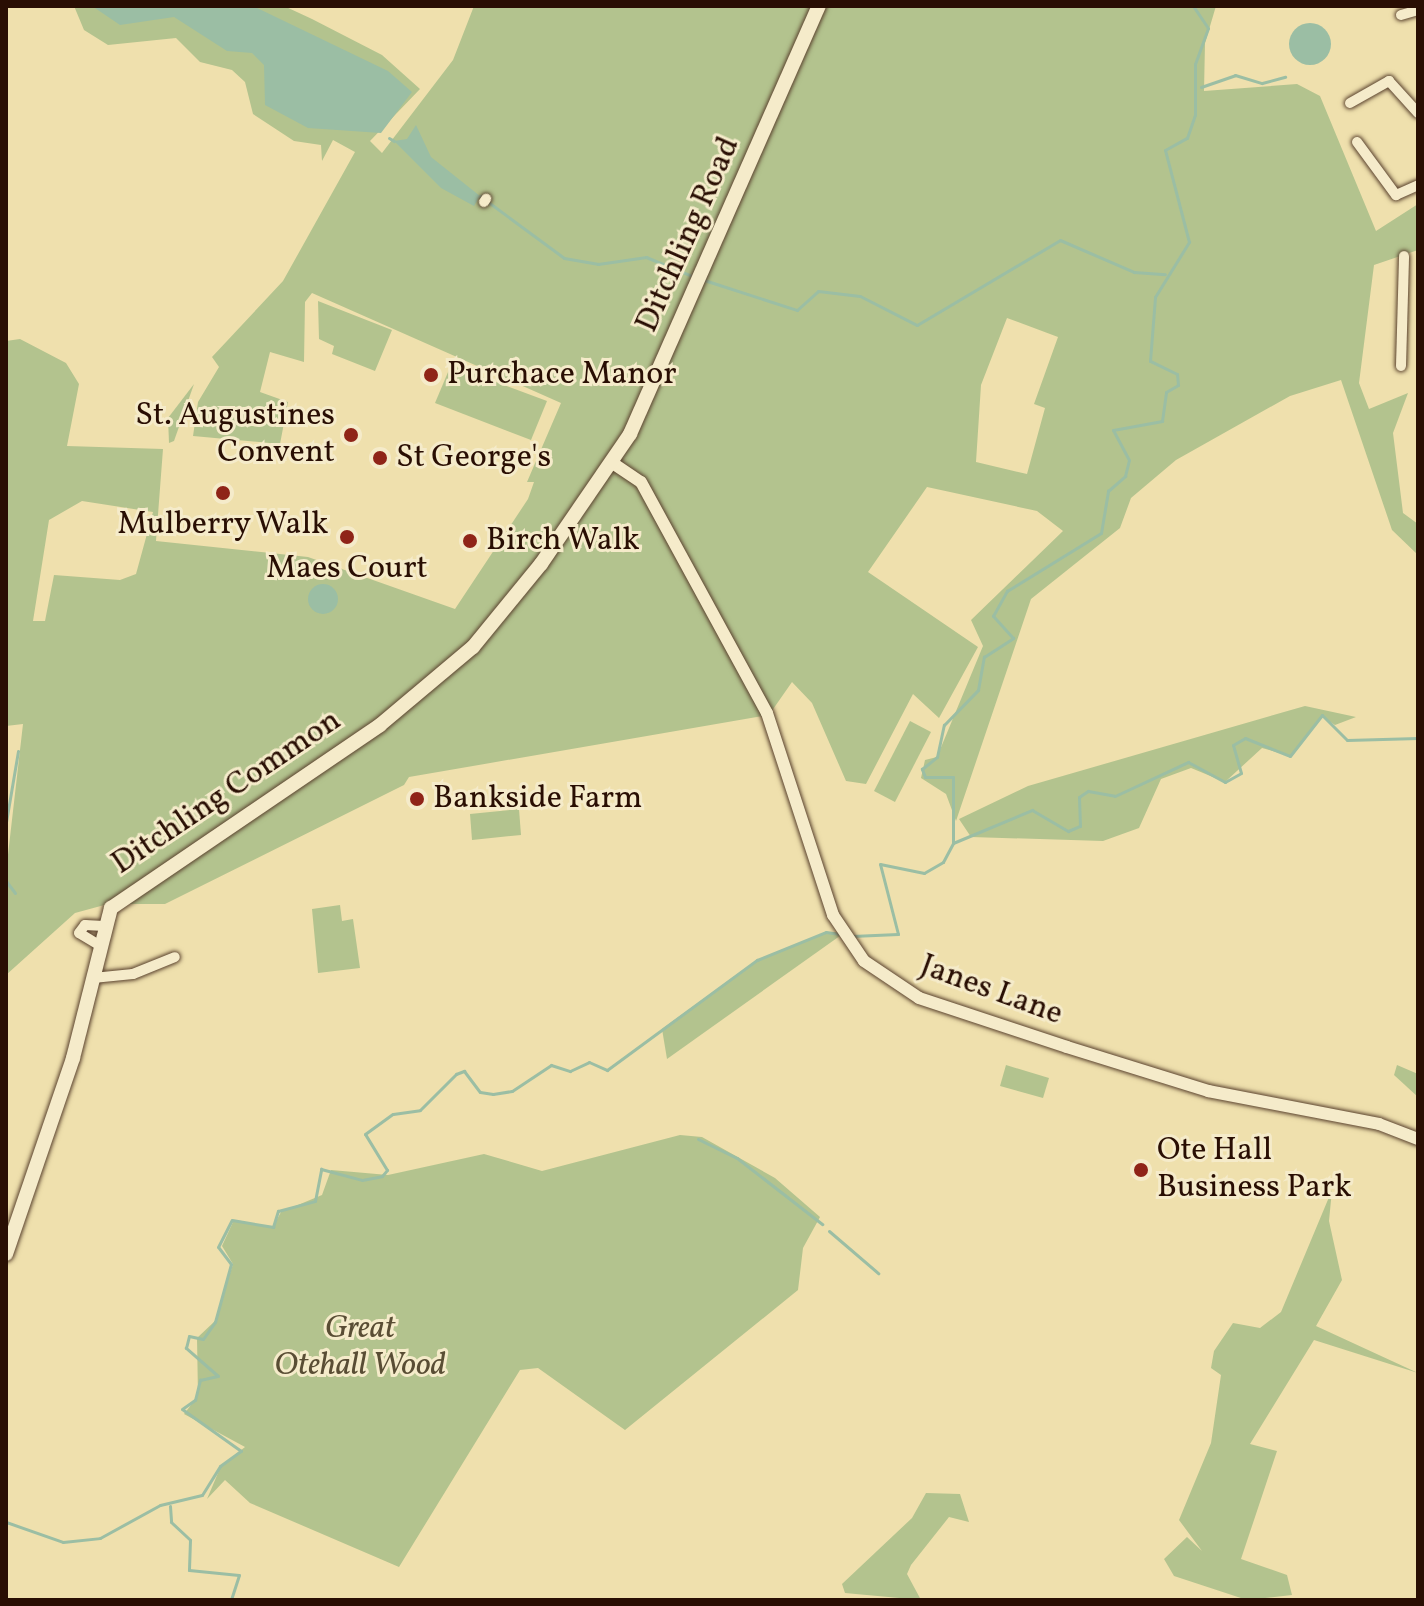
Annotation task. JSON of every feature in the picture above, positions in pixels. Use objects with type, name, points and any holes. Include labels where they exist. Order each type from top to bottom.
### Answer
[{"type":"main road","name":"Ditchling Road","points":[[449,668],[541,564],[614,464],[819,6]]},
{"type":"main road","name":"Ditchling Common","points":[[6,1254],[93,978],[104,926],[113,903],[380,725],[449,668]]},
{"type":"street","points":[[1401,15],[1418,10]]},
{"type":"street","points":[[1350,103],[1389,81],[1418,113]]},
{"type":"street","points":[[1357,142],[1396,195],[1418,185]]},
{"type":"street","points":[[1401,366],[1405,318],[1404,256]]},
{"type":"street","points":[[1405,318],[1418,318]]},
{"type":"street","name":"Janes Lane","points":[[614,464],[641,482],[784,745],[839,926],[849,945],[919,998],[1208,1091],[1379,1124],[1418,1139]]},
{"type":"street","points":[[99,945],[79,933],[85,925],[104,926]]},
{"type":"street","points":[[93,978],[166,969],[175,957]]},
{"type":"green space","points":[[74,6],[284,6],[382,55],[420,89],[370,141],[382,153],[453,60],[474,6],[1216,6],[1205,43],[1204,91],[1297,84],[1320,96],[1376,231],[1418,204],[1418,250],[1374,265],[1359,383],[1369,409],[1408,393],[1393,433],[1403,513],[1418,524],[1418,555],[1392,530],[1341,380],[1290,396],[1176,460],[1131,498],[1120,528],[1031,599],[956,821],[946,794],[921,778],[925,760],[937,757],[983,646],[971,620],[1063,531],[1037,511],[927,487],[868,572],[978,647],[939,718],[913,694],[866,784],[846,781],[812,703],[792,682],[769,715],[409,777],[404,785],[165,904],[108,904],[75,913],[6,975],[6,872],[23,724],[6,726],[6,341],[20,339],[66,363],[79,384],[67,446],[163,449],[156,541],[308,557],[455,609],[528,499],[534,482],[527,482],[561,403],[312,293],[305,302],[304,362],[270,352],[260,392],[288,402],[280,444],[193,436],[198,402],[219,367],[212,357],[283,281],[355,152],[333,140],[322,161],[321,145],[294,141],[253,114],[245,82],[232,70],[200,62],[176,38],[108,45],[84,30]],"holes":[[[1007,318],[1058,337],[1034,404],[1045,408],[1027,474],[976,462],[981,385]],[[82,501],[153,512],[136,574],[120,580],[54,575],[45,621],[33,621],[49,520]]]},
{"type":"green space","points":[[318,301],[392,330],[375,371],[332,354],[334,346],[319,339]]},
{"type":"green space","points":[[451,365],[547,401],[531,440],[435,403]]},
{"type":"green space","points":[[194,384],[174,441],[169,443],[168,418]]},
{"type":"green space","points":[[1305,706],[1356,717],[1335,725],[1321,716],[1290,756],[1262,748],[1225,782],[1191,768],[1161,779],[1139,828],[1103,841],[971,837],[959,819],[1028,786]]},
{"type":"green space","points":[[910,721],[931,732],[895,802],[874,791]]},
{"type":"green space","points":[[519,809],[521,835],[472,840],[470,814]]},
{"type":"green space","points":[[340,905],[342,921],[353,919],[360,968],[318,973],[312,909]]},
{"type":"green space","points":[[826,932],[844,933],[667,1059],[662,1029],[757,960]]},
{"type":"green space","points":[[1006,1065],[1049,1078],[1043,1098],[1000,1086]]},
{"type":"green space","points":[[1397,1065],[1418,1074],[1418,1097],[1394,1075]]},
{"type":"green space","name":"Great Otehall Wood","points":[[680,1135],[702,1137],[775,1178],[820,1217],[803,1248],[798,1290],[625,1430],[538,1368],[520,1370],[399,1567],[250,1503],[225,1480],[207,1499],[221,1466],[245,1447],[184,1414],[198,1396],[197,1338],[215,1321],[233,1264],[222,1246],[234,1220],[273,1227],[281,1212],[322,1195],[331,1170],[388,1175],[484,1154],[542,1171]]},
{"type":"green space","points":[[1332,1190],[1329,1221],[1342,1280],[1316,1326],[1418,1373],[1314,1340],[1250,1444],[1277,1451],[1241,1559],[1287,1575],[1292,1595],[1247,1600],[1174,1576],[1164,1559],[1187,1537],[1202,1551],[1179,1520],[1211,1443],[1221,1375],[1211,1368],[1214,1351],[1233,1323],[1260,1328],[1281,1312]]},
{"type":"green space","points":[[926,1493],[960,1494],[969,1522],[949,1517],[911,1565],[907,1574],[921,1600],[845,1593],[842,1584],[912,1518]]},
{"type":"shaded area","points":[[92,6],[253,6],[388,71],[412,92],[381,133],[308,128],[265,105],[264,65],[252,53],[227,51],[174,17],[120,25]]},
{"type":"shaded area","points":[[1310,23],[1325,29],[1331,44],[1325,59],[1310,65],[1295,59],[1289,44],[1295,29]]},
{"type":"shaded area","points":[[416,125],[431,157],[480,196],[474,206],[441,188],[394,141],[407,139]]},
{"type":"shaded area","points":[[323,584],[334,588],[338,599],[334,610],[323,614],[312,610],[308,599],[312,588]]},
{"type":"waterway","points":[[852,936],[898,934],[880,864],[924,873],[943,862],[953,843],[953,777],[925,777],[922,769],[937,757],[944,725],[978,690],[984,657],[1013,638],[993,616],[1007,591],[1101,533],[1108,491],[1125,476],[1129,460],[1113,430],[1162,421],[1166,392],[1178,385],[1177,374],[1150,361],[1155,297],[1189,242],[1165,150],[1187,138],[1195,115],[1195,64],[1208,28],[1193,6]]},
{"type":"waterway","points":[[1201,87],[1235,75],[1262,83],[1285,77]]},
{"type":"waterway","points":[[389,138],[394,141]]},
{"type":"waterway","points":[[480,196],[564,258],[598,264],[646,257],[694,277]]},
{"type":"waterway","points":[[704,280],[797,310],[818,291],[860,296],[917,325],[1060,240],[1134,272],[1165,274]]},
{"type":"waterway","points":[[953,843],[1032,810],[1068,831],[1080,826],[1079,797],[1088,791],[1115,796],[1188,762],[1225,782],[1241,773],[1233,745],[1245,738],[1290,756],[1322,715],[1347,740],[1418,738]]},
{"type":"waterway","points":[[6,822],[18,751]]},
{"type":"waterway","points":[[6,881],[15,893]]},
{"type":"waterway","points":[[6,1522],[63,1542],[100,1538],[160,1505],[202,1495],[220,1466],[241,1451],[182,1409],[195,1400],[200,1380],[218,1376],[186,1348],[189,1336],[203,1339],[215,1322],[231,1264],[218,1247],[232,1220],[273,1227],[278,1211],[315,1201],[321,1169],[362,1180],[382,1176],[387,1170],[365,1134],[393,1114],[420,1110],[456,1074],[464,1071],[480,1092],[493,1094],[512,1091],[551,1065],[570,1071],[589,1062],[607,1070],[757,960],[826,932],[840,934]]},
{"type":"waterway","points":[[698,1139],[737,1158],[822,1224]]},
{"type":"waterway","points":[[829,1231],[878,1273]]},
{"type":"waterway","points":[[170,1506],[171,1522],[190,1540],[189,1570],[239,1575],[231,1600]]},
{"type":"place","name":"Purchace Manor","points":[[431,375]]},
{"type":"place","name":"St. Augustines Convent","points":[[351,435]]},
{"type":"place","name":"St George's","points":[[380,458]]},
{"type":"place","name":"Mulberry Walk","points":[[223,493]]},
{"type":"place","name":"Maes Court","points":[[347,537]]},
{"type":"place","name":"Birch Walk","points":[[470,541]]},
{"type":"place","name":"Bankside Farm","points":[[417,799]]},
{"type":"place","name":"Ote Hall Business Park","points":[[1141,1170]]}]
